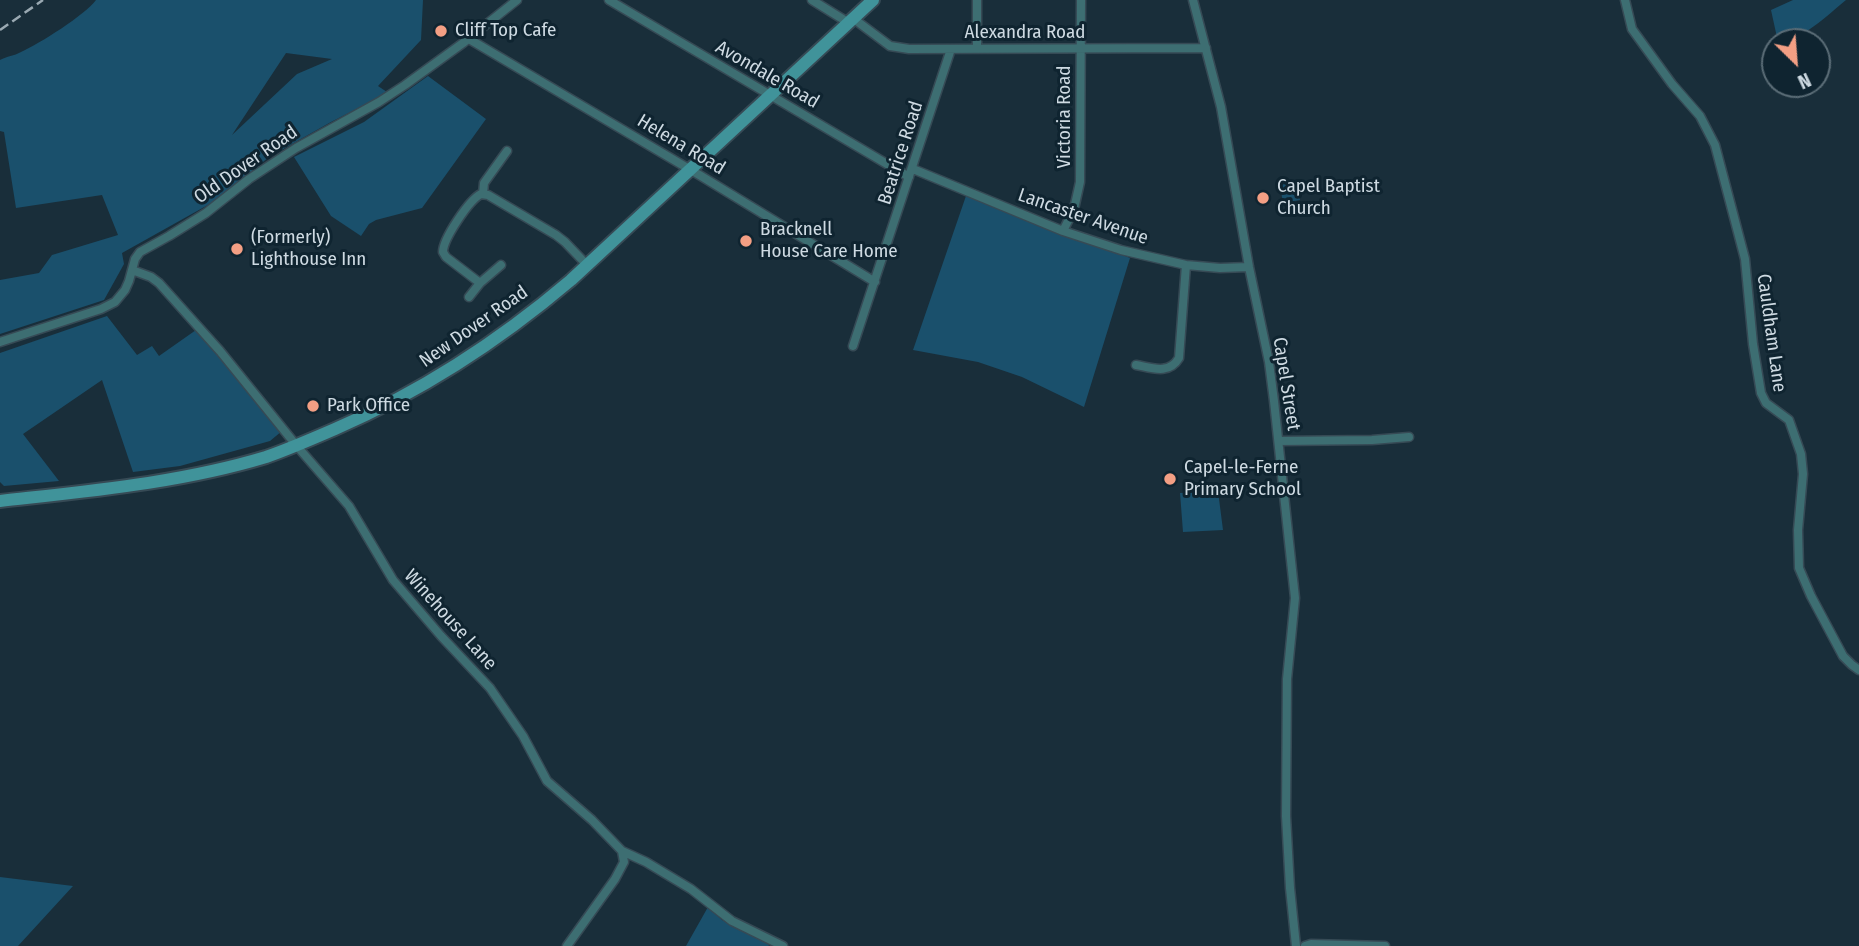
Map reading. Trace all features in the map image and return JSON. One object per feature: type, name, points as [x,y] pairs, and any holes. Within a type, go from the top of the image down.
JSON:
[{"type":"main road","name":"New Dover Road","points":[[0,501],[159,482],[256,459],[296,446],[366,416],[444,373],[543,304],[873,0]]},
{"type":"street","name":"Old Dover Road","points":[[0,342],[108,306],[127,286],[137,255],[144,248],[206,213],[249,179],[296,148],[388,96],[517,0]]},
{"type":"street","name":"Avondale Road","points":[[609,0],[770,95],[911,173]]},
{"type":"street","name":"Alexandra Road","points":[[813,0],[886,43],[909,49],[1206,48]]},
{"type":"street","points":[[977,0],[977,48]]},
{"type":"street","name":"Victoria Road","points":[[1063,231],[1074,209],[1080,186],[1081,0]]},
{"type":"street","name":"Capel Street","points":[[1193,0],[1222,107],[1249,267],[1269,362],[1279,441],[1295,598],[1287,679],[1286,816],[1296,946]]},
{"type":"street","name":"Cauldham Lane","points":[[1625,0],[1632,29],[1672,84],[1700,116],[1714,145],[1745,259],[1753,344],[1761,393],[1766,403],[1789,420],[1801,454],[1803,474],[1798,530],[1799,568],[1843,656],[1859,670]]},
{"type":"street","name":"Helena Road","points":[[469,38],[875,282]]},
{"type":"street","name":"Beatrice Road","points":[[853,346],[951,49]]},
{"type":"street","points":[[483,194],[484,183],[508,151]]},
{"type":"street","name":"Lancaster Avenue","points":[[911,173],[1063,231],[1121,250],[1186,265],[1249,267]]},
{"type":"street","points":[[480,283],[446,257],[442,249],[471,201],[483,194],[561,239],[587,265]]},
{"type":"street","points":[[469,297],[480,283],[501,265]]},
{"type":"street","points":[[1136,365],[1164,369],[1174,366],[1179,358],[1186,265]]},
{"type":"street","name":"Winehouse Lane","points":[[132,270],[159,283],[220,351],[296,446],[349,506],[393,580],[440,636],[491,688],[523,736],[547,781],[622,851],[691,889],[732,921],[783,946]]},
{"type":"street","points":[[1279,441],[1372,440],[1409,436]]},
{"type":"street","points":[[567,946],[624,862],[622,851]]},
{"type":"street","points":[[1305,946],[1385,946]]},
{"type":"shaded area","points":[[96,0],[423,0],[421,40],[378,86],[387,92],[384,95],[269,157],[215,201],[122,253],[124,264],[104,300],[0,334],[0,280],[39,273],[52,255],[118,235],[102,195],[16,208],[4,132],[0,131],[0,60],[39,43]],"holes":[[[286,53],[332,59],[297,74],[232,135]]]},
{"type":"shaded area","points":[[1793,0],[1846,0],[1811,28],[1775,28],[1771,10]]},
{"type":"shaded area","points":[[428,76],[486,119],[422,208],[376,220],[369,224],[361,236],[331,216],[294,157],[364,122]]},
{"type":"shaded area","points":[[1297,182],[1300,200],[1283,203],[1280,185]]},
{"type":"shaded area","points":[[967,193],[1130,258],[1084,407],[1022,377],[978,362],[913,350]]},
{"type":"shaded area","points":[[107,316],[137,355],[152,346],[159,356],[196,330],[282,431],[270,441],[180,466],[133,472],[102,380],[23,434],[59,481],[4,486],[0,482],[0,353]]},
{"type":"shaded area","points":[[1218,491],[1223,530],[1183,532],[1180,493]]},
{"type":"shaded area","points":[[0,877],[73,886],[18,946],[0,946]]},
{"type":"shaded area","points":[[708,907],[722,920],[767,941],[769,946],[686,946]]},
{"type":"railway","points":[[0,30],[43,0]]},
{"type":"place","name":"Cliff Top Cafe","points":[[441,31]]},
{"type":"place","name":"Capel Baptist Church","points":[[1263,198]]},
{"type":"place","name":"Bracknell House Care Home","points":[[746,241]]},
{"type":"place","name":"(Formerly) Lighthouse Inn","points":[[237,249]]},
{"type":"place","name":"Park Office","points":[[313,406]]},
{"type":"place","name":"Capel-le-Ferne Primary School","points":[[1170,479]]}]
